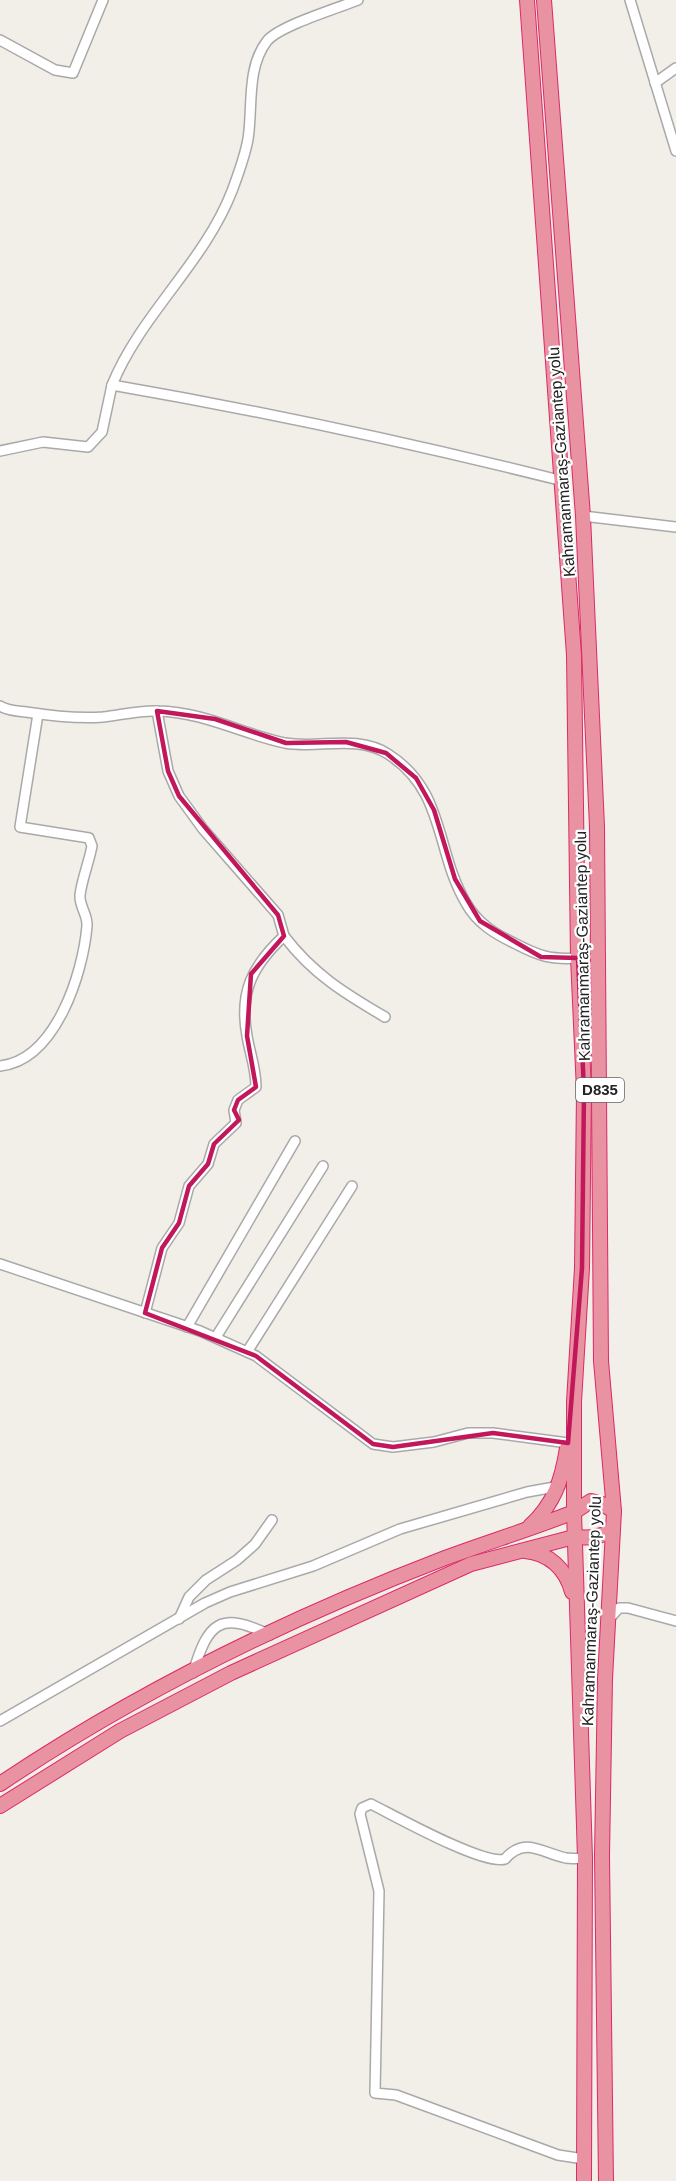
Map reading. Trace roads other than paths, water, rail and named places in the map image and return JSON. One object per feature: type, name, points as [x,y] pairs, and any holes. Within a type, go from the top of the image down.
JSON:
[{"type":"highway","name":"Kahramanmaraş-Gaziantep yolu","points":[[527,0],[559,480],[574,655],[578,958],[584,1144],[582,1268],[574,1402],[575,1605],[585,1858],[584,2181]]},
{"type":"highway","name":"Kahramanmaraş-Gaziantep yolu","points":[[544,0],[583,516],[597,827],[600,1361],[614,1512],[607,1623],[602,1856],[606,2181]]},
{"type":"highway","points":[[525,1531],[542,1515],[560,1486],[574,1402]]},
{"type":"highway","points":[[0,1784],[111,1715],[270,1635],[445,1558],[574,1512],[591,1501],[602,1504],[614,1512]]},
{"type":"highway","points":[[0,1806],[120,1731],[231,1673],[471,1564],[517,1550],[574,1537],[591,1538],[612,1530]]},
{"type":"highway","points":[[517,1550],[536,1552],[551,1558],[563,1571],[570,1585],[575,1605]]},
{"type":"street","points":[[0,40],[55,70],[66,74],[73,73],[103,0]]},
{"type":"street","points":[[0,451],[43,442],[87,447],[102,432],[111,385],[122,359],[137,333],[209,236],[225,208],[248,138],[250,90],[266,42],[287,28],[358,0]]},
{"type":"street","points":[[630,0],[676,151]]},
{"type":"street","points":[[655,83],[676,68]]},
{"type":"street","points":[[111,385],[390,438],[432,451],[559,480]]},
{"type":"street","points":[[583,516],[676,527]]},
{"type":"street","points":[[0,706],[38,714],[100,717],[157,711],[214,719],[286,743],[346,742],[386,753],[416,778],[435,810],[454,879],[466,904],[480,921],[493,933],[541,957],[556,960],[578,958]]},
{"type":"street","points":[[157,711],[168,771],[178,796],[203,829],[278,915],[284,936],[303,961],[338,990],[385,1017]]},
{"type":"street","points":[[0,1066],[23,1059],[48,1035],[70,998],[82,963],[87,922],[80,894],[92,846],[89,838],[20,827],[38,714]]},
{"type":"street","points":[[145,1313],[162,1248],[179,1223],[189,1186],[208,1164],[214,1144],[236,1123],[234,1110],[238,1100],[256,1087],[256,1066],[247,1036],[248,992],[251,974],[268,951],[284,936]]},
{"type":"street","points":[[187,1327],[295,1141]]},
{"type":"street","points":[[216,1337],[324,1166]]},
{"type":"street","points":[[247,1353],[352,1186]]},
{"type":"street","points":[[0,1264],[216,1337],[256,1356],[373,1444],[393,1447],[434,1442],[468,1433],[493,1433],[568,1443]]},
{"type":"street","points":[[0,1721],[230,1592],[313,1566],[400,1529],[527,1492],[560,1486]]},
{"type":"street","points":[[179,1619],[189,1597],[206,1580],[237,1560],[255,1544],[272,1520]]},
{"type":"street","points":[[610,1580],[614,1593],[628,1608]]},
{"type":"street","points":[[607,1623],[613,1612],[619,1608],[628,1608],[676,1621]]},
{"type":"street","points":[[193,1673],[209,1632],[222,1623],[244,1623],[270,1635]]},
{"type":"street","points":[[584,2160],[558,2155],[396,2095],[375,2093],[379,1891],[360,1814],[362,1808],[371,1804],[438,1837],[492,1860],[505,1859],[514,1850],[524,1847],[567,1858],[585,1858]]}]
